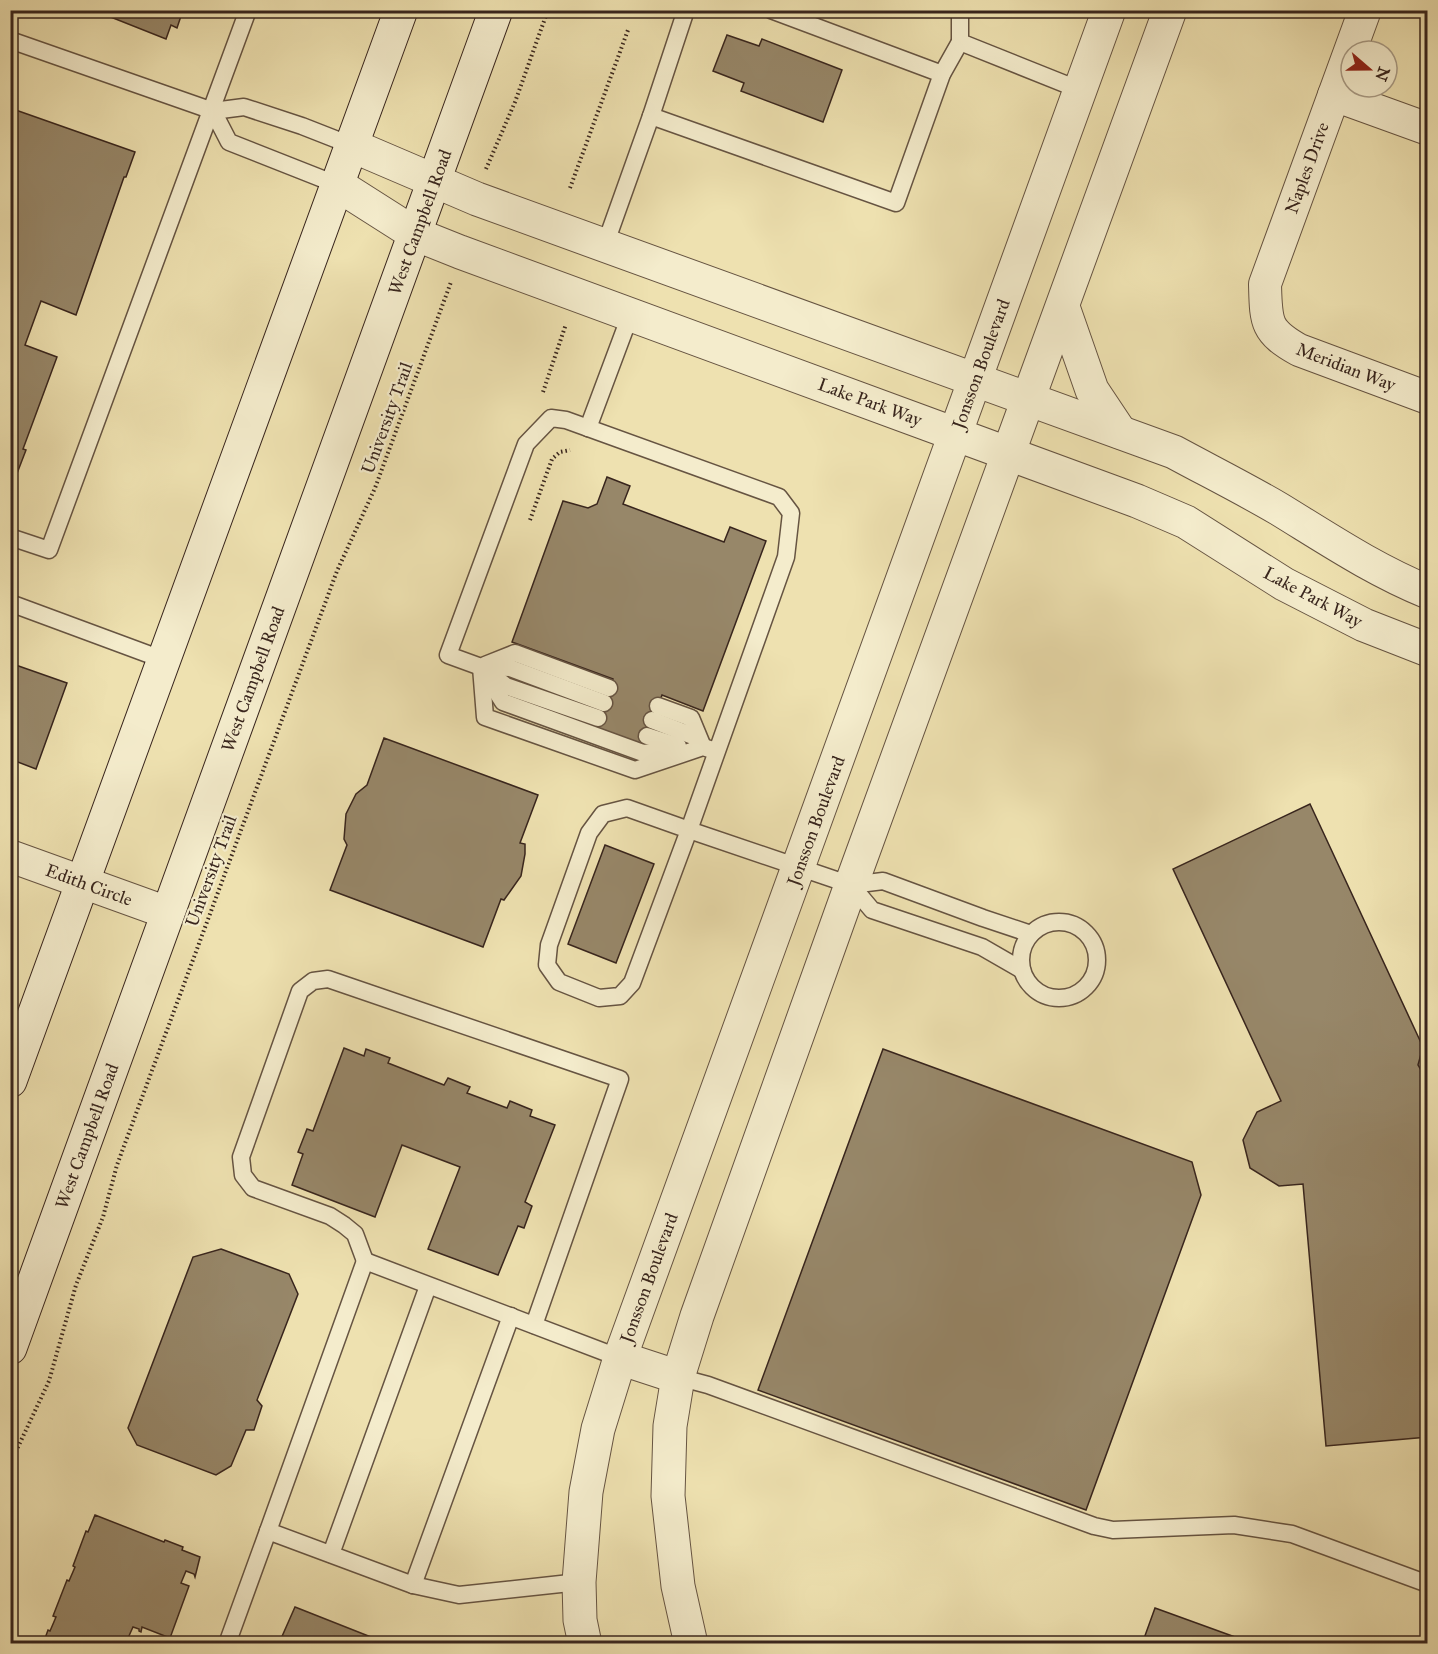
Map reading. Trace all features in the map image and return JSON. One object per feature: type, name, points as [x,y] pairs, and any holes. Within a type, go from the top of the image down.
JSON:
[{"type":"street","points":[[10,1081],[401,10]]},
{"type":"street","name":"West Campbell Road","points":[[10,1348],[496,10]]},
{"type":"street","name":"Jonsson Boulevard","points":[[585,1644],[580,1620],[579,1582],[586,1492],[598,1429],[620,1358],[1109,10]]},
{"type":"street","points":[[691,1644],[678,1586],[669,1496],[670,1426],[678,1377],[701,1304],[851,885],[1064,307],[1170,10]]},
{"type":"street","name":"Naples Drive","points":[[1270,327],[1265,313],[1265,284],[1365,10]]},
{"type":"street","points":[[1334,95],[1428,129]]},
{"type":"street","points":[[352,146],[435,182],[1174,452],[1278,509],[1348,553],[1398,580],[1428,592]]},
{"type":"street","name":"Lake Park Way","points":[[338,185],[415,234],[1137,501],[1186,522],[1284,584],[1364,625],[1428,650]]},
{"type":"street","points":[[1064,307],[1092,390],[1120,432]]},
{"type":"street","name":"Meridian Way","points":[[1270,327],[1279,339],[1299,350],[1428,398]]},
{"type":"street","name":"Edith Circle","points":[[10,856],[168,913]]},
{"type":"street","points":[[620,1358],[678,1377]]},
{"type":"lane","points":[[10,537],[49,550],[213,111],[248,10]]},
{"type":"lane","points":[[605,245],[686,10]]},
{"type":"lane","points":[[771,10],[942,74]]},
{"type":"lane","points":[[651,116],[896,203],[942,74],[960,42],[960,10]]},
{"type":"lane","points":[[10,40],[213,111],[244,107],[302,126],[352,146]]},
{"type":"lane","points":[[960,42],[1080,90]]},
{"type":"lane","points":[[213,111],[229,142],[338,185]]},
{"type":"lane","points":[[588,428],[631,313]]},
{"type":"lane","points":[[481,667],[515,653],[603,703],[506,686],[481,667],[448,655],[526,444],[550,418],[566,420],[779,497],[791,513],[786,557],[710,749],[689,831],[632,983],[620,996],[600,998],[559,982],[547,965],[549,945],[589,833],[603,814],[627,808],[689,831],[851,885],[883,881],[1031,934]]},
{"type":"lane","points":[[10,603],[164,660]]},
{"type":"lane","points":[[481,667],[485,717],[635,770],[710,749]]},
{"type":"lane","points":[[481,667],[503,702],[643,753],[710,749]]},
{"type":"lane","points":[[690,718],[710,749],[674,746],[652,721],[690,718]]},
{"type":"lane","points":[[851,885],[872,910],[982,947],[1022,970]]},
{"type":"lane","points":[[1055,922],[1068,923],[1080,928],[1090,938],[1096,950],[1097,963],[1094,976],[1076,995],[1063,999],[1037,992],[1027,982],[1022,970],[1021,957],[1024,945],[1031,934],[1042,926],[1055,922]]},
{"type":"lane","points":[[227,1644],[366,1261],[355,1234],[344,1225],[330,1216],[253,1188],[243,1175],[241,1157],[300,991],[313,981],[328,979],[620,1079],[534,1325]]},
{"type":"lane","points":[[366,1261],[620,1358]]},
{"type":"lane","points":[[331,1554],[428,1286]]},
{"type":"lane","points":[[413,1585],[511,1316]]},
{"type":"lane","points":[[678,1377],[719,1389],[1094,1526],[1113,1530],[1234,1525],[1292,1534],[1428,1584]]},
{"type":"lane","points":[[268,1531],[413,1585],[459,1595],[579,1582]]},
{"type":"path","points":[[488,164],[548,10]]},
{"type":"path","points":[[570,188],[628,30]]},
{"type":"path","name":"University Trail","points":[[10,1464],[49,1381],[76,1285],[103,1217],[117,1166],[337,571],[375,488],[448,291]]},
{"type":"path","points":[[543,392],[567,320]]},
{"type":"path","points":[[530,520],[552,459],[564,451],[577,450]]},
{"type":"building","points":[[93,10],[183,10],[177,28],[171,25],[166,39]]},
{"type":"building","points":[[727,35],[759,46],[762,39],[842,70],[823,122],[741,91],[744,83],[713,71]]},
{"type":"building","points":[[10,108],[135,152],[126,177],[124,177],[76,315],[41,301],[25,345],[57,357],[23,449],[26,450],[16,476],[10,474]]},
{"type":"building","points":[[607,477],[630,486],[623,504],[724,542],[730,527],[766,541],[703,711],[662,695],[641,751],[593,733],[613,679],[512,642],[563,501],[588,508],[597,504]]},
{"type":"building","points":[[10,663],[67,683],[36,769],[10,759]]},
{"type":"building","points":[[384,738],[538,795],[520,843],[525,844],[521,876],[504,900],[501,899],[483,947],[330,890],[347,845],[344,839],[346,814],[356,794],[367,785]]},
{"type":"building","points":[[1310,804],[1423,1047],[1418,1065],[1428,1082],[1428,1437],[1326,1446],[1303,1184],[1279,1186],[1250,1168],[1243,1140],[1257,1112],[1281,1101],[1173,869]]},
{"type":"building","points":[[605,845],[654,864],[616,963],[568,944]]},
{"type":"building","points":[[344,1048],[364,1056],[366,1049],[390,1058],[388,1063],[444,1085],[448,1078],[470,1087],[467,1093],[507,1108],[510,1101],[532,1110],[530,1116],[555,1125],[525,1202],[532,1206],[524,1228],[518,1226],[498,1275],[428,1249],[460,1167],[402,1145],[375,1217],[292,1185],[303,1154],[298,1152],[307,1129],[313,1131]]},
{"type":"building","points":[[883,1049],[1192,1162],[1201,1195],[1086,1510],[758,1390]]},
{"type":"building","points":[[221,1249],[289,1274],[298,1294],[257,1400],[262,1406],[254,1430],[246,1430],[231,1466],[216,1475],[137,1445],[128,1428],[193,1257]]},
{"type":"building","points":[[95,1515],[183,1547],[182,1550],[200,1557],[195,1577],[194,1574],[186,1571],[181,1583],[189,1586],[170,1638],[142,1627],[141,1632],[133,1627],[128,1638],[135,1641],[135,1638],[138,1639],[136,1644],[90,1644],[80,1640],[79,1644],[43,1644],[56,1617],[53,1616],[67,1580],[69,1581],[75,1567],[73,1566],[86,1531],[88,1532]]},
{"type":"building","points":[[295,1607],[376,1639],[380,1638],[378,1644],[286,1644],[280,1641]]},
{"type":"building","points":[[1155,1608],[1235,1637],[1232,1644],[1142,1644]]}]
